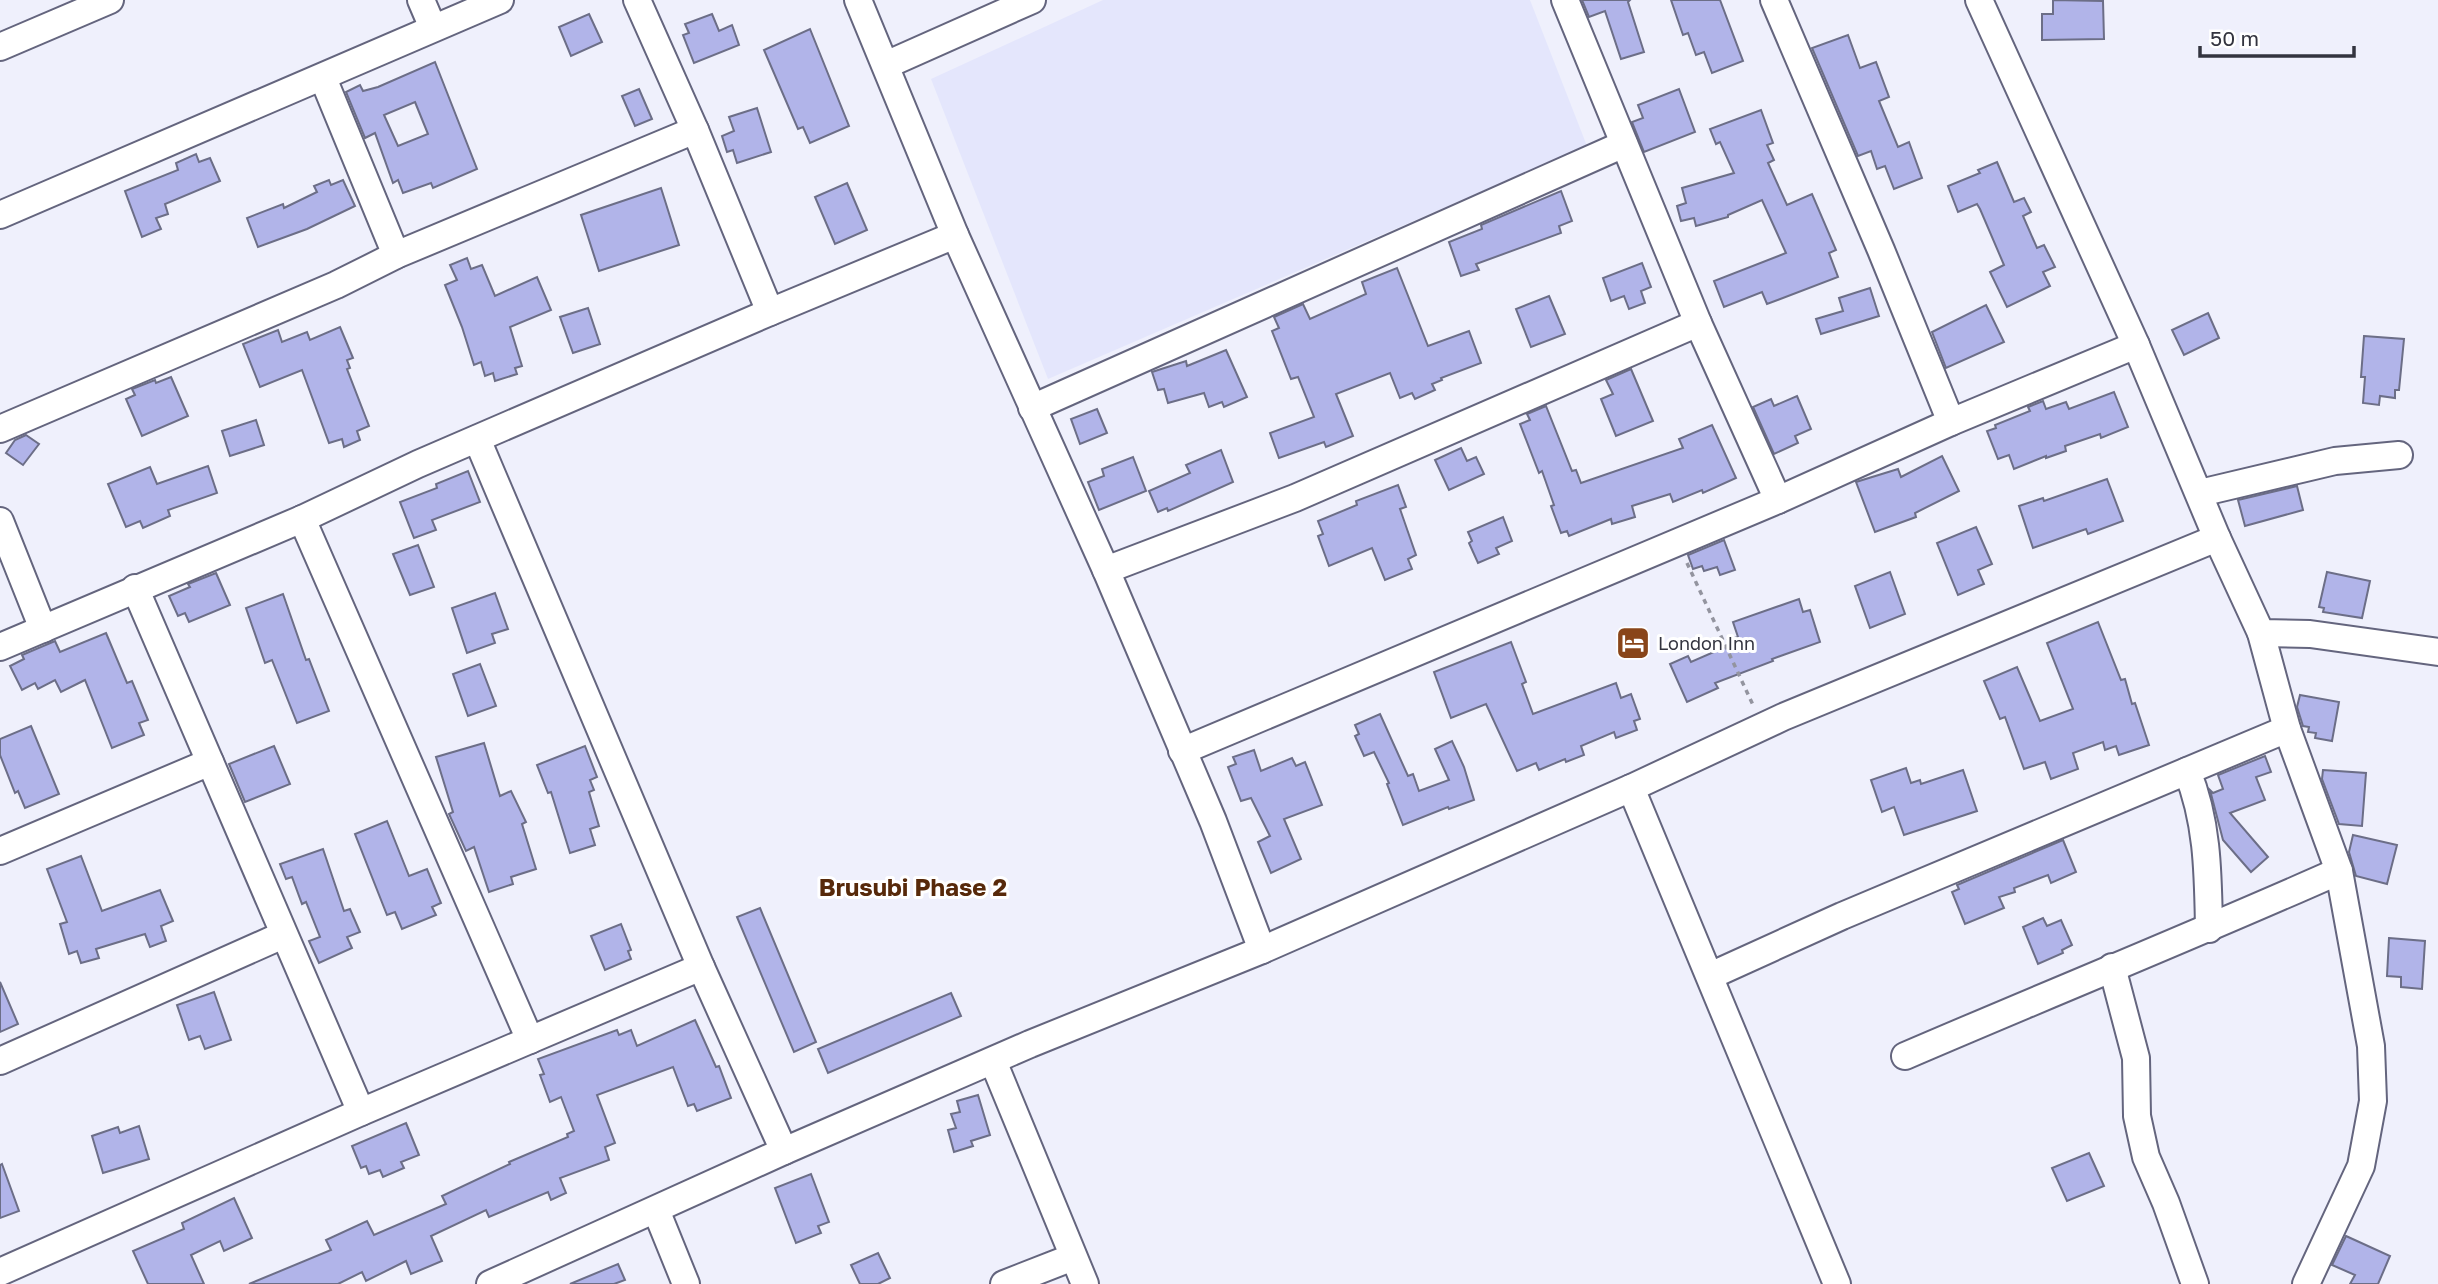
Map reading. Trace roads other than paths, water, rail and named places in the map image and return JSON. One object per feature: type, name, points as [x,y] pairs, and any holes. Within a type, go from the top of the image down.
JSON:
[{"type":"street","points":[[0,47],[110,0]]},
{"type":"street","points":[[421,0],[433,29]]},
{"type":"street","points":[[0,215],[500,0]]},
{"type":"street","points":[[637,0],[695,130],[770,312]]},
{"type":"street","points":[[858,0],[955,235],[1106,570],[1213,821],[1262,950]]},
{"type":"street","points":[[886,65],[1032,0]]},
{"type":"street","points":[[1565,0],[1698,323],[1779,500]]},
{"type":"street","points":[[1774,0],[1951,422]]},
{"type":"street","points":[[1979,0],[2136,345],[2217,538],[2261,633],[2287,729],[2339,871],[2371,1046],[2373,1101],[2361,1166],[2306,1284]]},
{"type":"street","points":[[323,78],[396,255]]},
{"type":"street","points":[[0,429],[336,285],[396,255],[695,130]]},
{"type":"street","points":[[1032,408],[1624,144]]},
{"type":"street","points":[[0,647],[302,519],[418,464],[770,312],[955,235]]},
{"type":"street","points":[[1106,570],[1295,498],[1698,323]]},
{"type":"street","points":[[1182,751],[1779,500],[1951,422],[2136,345]]},
{"type":"street","points":[[477,439],[701,967],[783,1151]]},
{"type":"street","points":[[2200,493],[2335,461],[2399,455]]},
{"type":"street","points":[[302,519],[530,1040]]},
{"type":"street","points":[[0,521],[43,629]]},
{"type":"street","points":[[490,1284],[783,1151],[1262,950],[1631,788],[1762,726],[2217,538]]},
{"type":"street","points":[[135,588],[361,1112]]},
{"type":"street","points":[[2261,633],[2310,634],[2438,652]]},
{"type":"street","points":[[1710,976],[1842,916],[2287,729]]},
{"type":"street","points":[[0,851],[210,762]]},
{"type":"street","points":[[2187,771],[2197,795],[2208,857],[2209,929]]},
{"type":"street","points":[[1631,788],[1837,1284]]},
{"type":"street","points":[[1905,1056],[2112,967],[2209,929],[2339,871]]},
{"type":"street","points":[[0,1060],[283,935]]},
{"type":"street","points":[[0,1272],[361,1112],[701,967]]},
{"type":"street","points":[[2112,967],[2136,1058],[2137,1116],[2146,1157],[2166,1203],[2195,1284]]},
{"type":"street","points":[[993,1061],[1084,1284]]},
{"type":"street","points":[[656,1210],[685,1284]]},
{"type":"street","points":[[1004,1284],[1073,1257]]},
{"type":"place","name":"London Inn","points":[[1633,643]]},
{"type":"district","name":"Brusubi Phase 2","points":[[913,886]]}]
